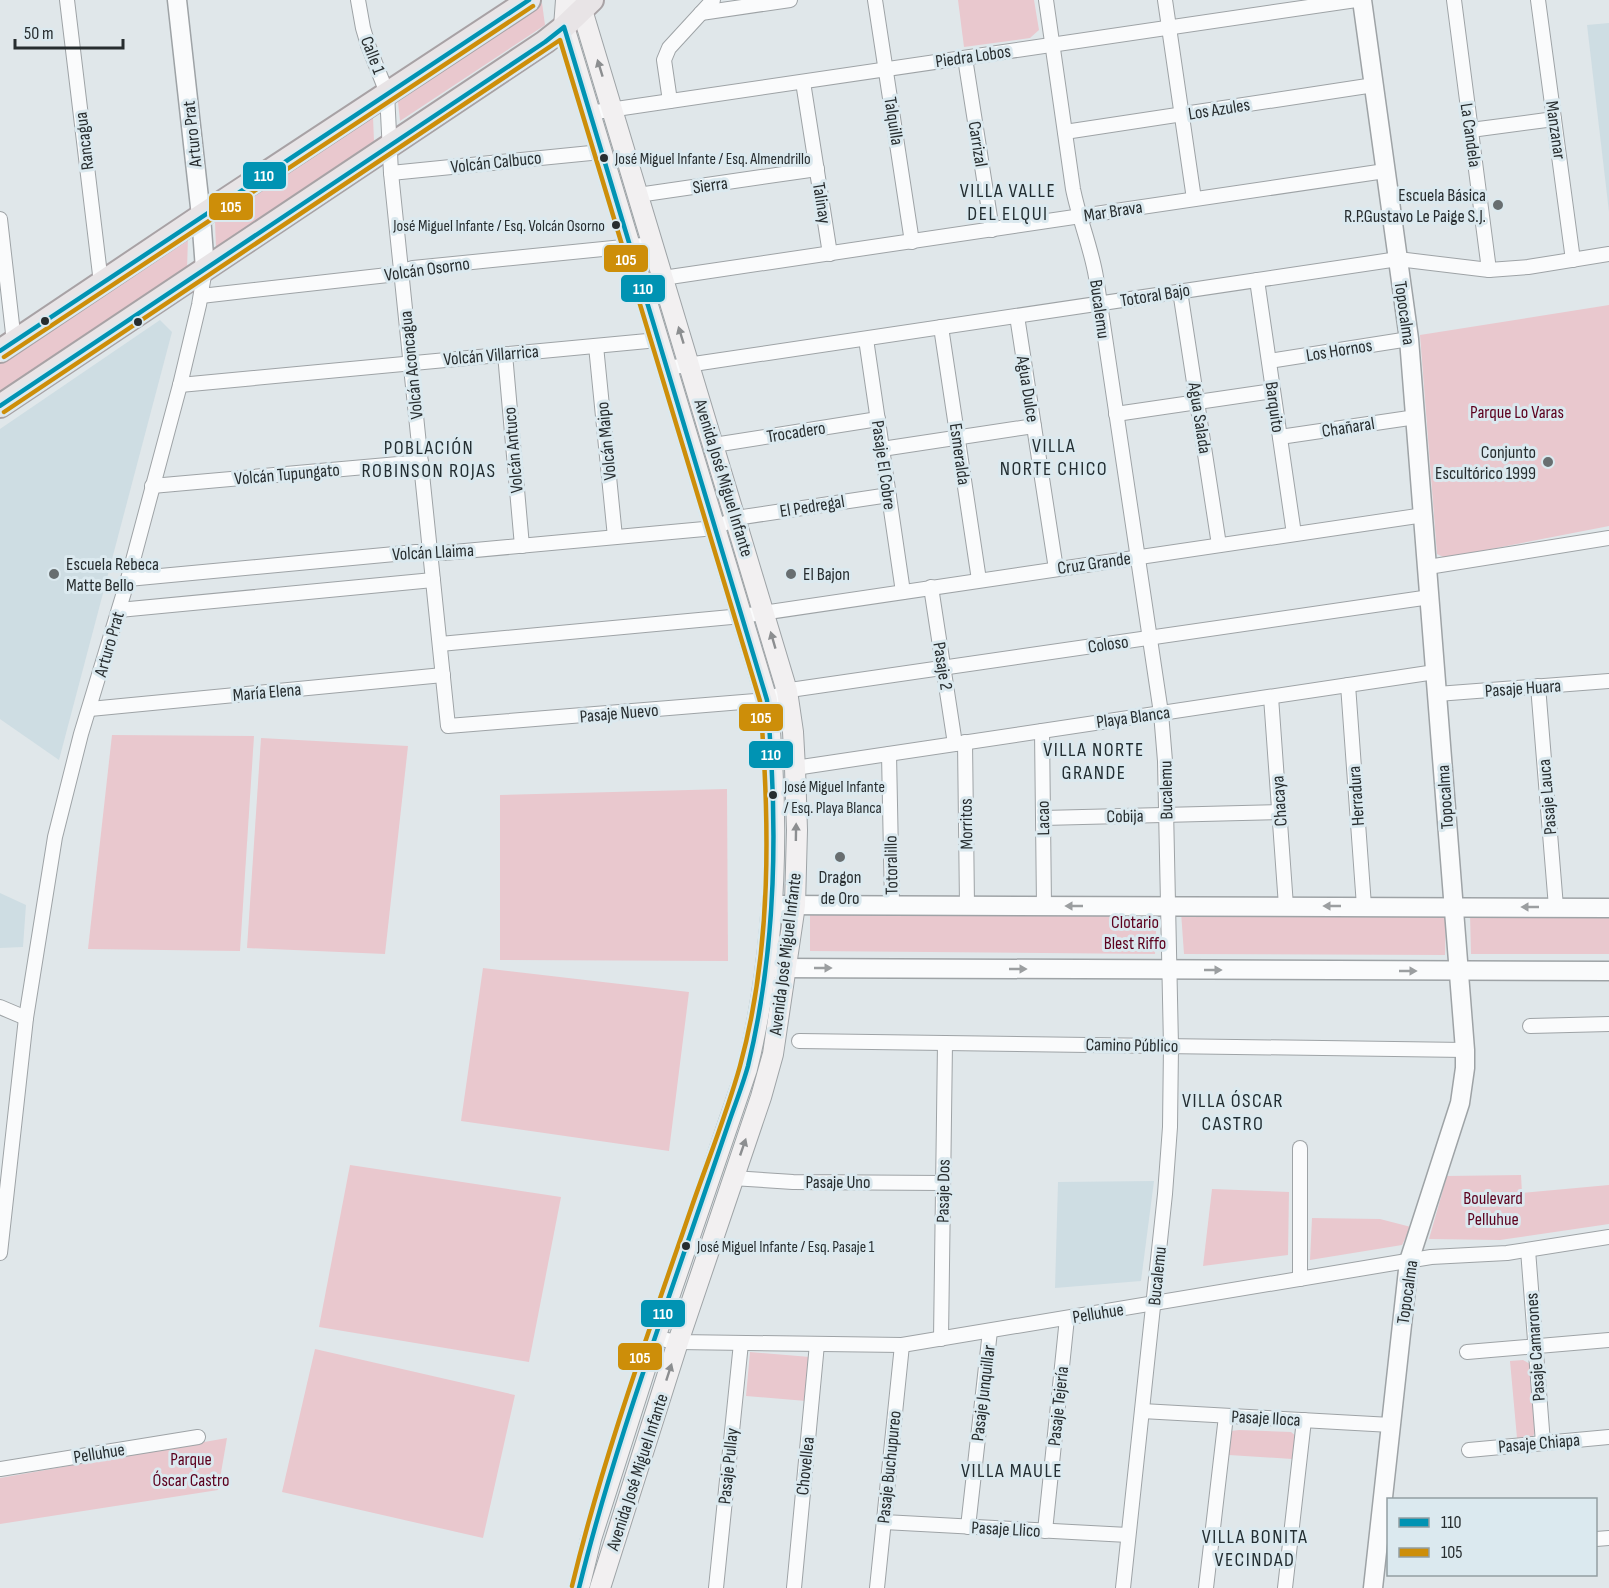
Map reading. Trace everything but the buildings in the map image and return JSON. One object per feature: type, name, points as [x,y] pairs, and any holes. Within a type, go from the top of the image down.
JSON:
[{"type":"main road","points":[[7,347],[529,0]]},
{"type":"main road","points":[[0,406],[545,42],[564,27],[580,2]]},
{"type":"main road","name":"Avenida José Miguel Infante","points":[[580,2],[765,612],[787,691],[795,768],[795,905],[778,1029],[767,1076],[678,1342],[600,1588]]},
{"type":"main road","name":"Avenida José Miguel Infante","points":[[564,27],[767,700],[772,753],[774,831],[771,905],[765,968],[756,1032],[747,1069],[655,1338],[591,1539],[579,1588]]},
{"type":"street","name":"Rancagua","points":[[68,0],[101,283]]},
{"type":"street","name":"Arturo Prat","points":[[0,1253],[26,1018],[55,837],[81,734],[128,579],[180,385],[205,269],[177,0]]},
{"type":"street","name":"Calle 1","points":[[358,0],[368,45],[387,93],[389,146]]},
{"type":"street","points":[[670,101],[665,56],[712,0]]},
{"type":"street","points":[[701,13],[790,0]]},
{"type":"street","name":"Talquilla","points":[[875,0],[912,242]]},
{"type":"street","name":"Bucalemu","points":[[1046,0],[1079,217],[1090,249],[1099,304],[1164,738],[1171,1046],[1168,1158],[1123,1588]]},
{"type":"street","points":[[1165,0],[1194,199]]},
{"type":"street","name":"Piedra Lobos","points":[[590,113],[1356,0]]},
{"type":"street","name":"Topocalma","points":[[1362,0],[1409,339],[1465,1050],[1460,1103],[1428,1209],[1409,1261],[1373,1588]]},
{"type":"street","name":"La Candela","points":[[1454,0],[1489,270]]},
{"type":"street","name":"Manzanar","points":[[1538,0],[1573,260]]},
{"type":"street","name":"Carrizal","points":[[965,58],[992,230]]},
{"type":"street","name":"Talinay","points":[[803,81],[830,254]]},
{"type":"street","name":"Los Azules","points":[[1065,132],[1374,85]]},
{"type":"street","points":[[1471,130],[1554,119]]},
{"type":"street","name":"Volcán Aconcagua","points":[[389,146],[448,726]]},
{"type":"street","name":"Volcán Calbuco","points":[[391,173],[602,152]]},
{"type":"street","name":"Sierra","points":[[638,195],[817,169]]},
{"type":"street","name":"Mar Brava","points":[[663,278],[1385,171]]},
{"type":"street","points":[[0,219],[7,347]]},
{"type":"street","name":"Volcán Osorno","points":[[201,296],[388,275],[413,268],[653,244]]},
{"type":"street","name":"Totoral Bajo","points":[[667,368],[1398,259],[1489,270],[1609,254]]},
{"type":"street","name":"Barquito","points":[[1257,280],[1294,534]]},
{"type":"street","name":"Agua Salada","points":[[1180,291],[1220,545]]},
{"type":"street","name":"Agua Dulce","points":[[1017,316],[1056,569]]},
{"type":"street","name":"Esmeralda","points":[[941,327],[979,580]]},
{"type":"street","name":"Pasaje El Cobre","points":[[866,339],[903,592]]},
{"type":"street","name":"Los Hornos","points":[[1269,361],[1409,339]]},
{"type":"street","name":"Volcán Villarrica","points":[[180,385],[658,340]]},
{"type":"street","name":"Volcán Maipo","points":[[596,346],[615,537]]},
{"type":"street","name":"Volcán Antuco","points":[[505,354],[522,546]]},
{"type":"street","points":[[1116,414],[1273,391]]},
{"type":"street","name":"Chañaral","points":[[1280,437],[1416,417]]},
{"type":"street","name":"Trocadero","points":[[714,445],[878,419]]},
{"type":"street","points":[[882,449],[1034,426]]},
{"type":"street","name":"Volcán Tupungato","points":[[152,486],[421,462]]},
{"type":"street","name":"El Pedregal","points":[[736,518],[889,495]]},
{"type":"street","name":"Cruz Grande","points":[[765,612],[1424,515]]},
{"type":"street","name":"Volcán Llaima","points":[[128,579],[417,552],[522,546],[715,528],[736,518]]},
{"type":"street","points":[[1428,567],[1609,538]]},
{"type":"street","name":"Volcán Llaima","points":[[119,610],[433,580]]},
{"type":"street","name":"Pasaje 2","points":[[931,587],[943,668],[960,743]]},
{"type":"street","name":"Coloso","points":[[787,691],[1430,597]]},
{"type":"street","points":[[440,644],[765,612]]},
{"type":"street","name":"Playa Blanca","points":[[795,768],[1435,672]]},
{"type":"street","name":"María Elena","points":[[90,709],[443,675]]},
{"type":"street","name":"Pasaje Huara","points":[[1437,694],[1609,681]]},
{"type":"street","name":"Herradura","points":[[1347,685],[1364,906]]},
{"type":"street","name":"Pasaje Lauca","points":[[1538,686],[1556,907]]},
{"type":"street","name":"Pasaje Nuevo","points":[[448,726],[767,700],[787,691]]},
{"type":"street","name":"Chacaya","points":[[1271,697],[1286,906]]},
{"type":"street","name":"Lacao","points":[[1042,731],[1044,906]]},
{"type":"street","name":"Morritos","points":[[960,743],[967,905]]},
{"type":"street","name":"Totoralillo","points":[[889,754],[892,905]]},
{"type":"street","name":"Cobija","points":[[1043,818],[1279,812]]},
{"type":"street","points":[[771,905],[1609,908]]},
{"type":"street","points":[[765,968],[1609,971]]},
{"type":"street","points":[[0,1007],[26,1018]]},
{"type":"street","points":[[1530,1026],[1609,1024]]},
{"type":"street","name":"Camino Público","points":[[799,1041],[1465,1050]]},
{"type":"street","name":"Pasaje Dos","points":[[941,1339],[945,1043]]},
{"type":"street","points":[[1300,1148],[1300,1279]]},
{"type":"street","name":"Pasaje Uno","points":[[732,1178],[793,1182],[943,1183]]},
{"type":"street","name":"Pelluhue","points":[[655,1338],[678,1342],[902,1345],[1452,1254],[1528,1250],[1609,1237]]},
{"type":"street","name":"Pasaje Camarones","points":[[1528,1250],[1543,1443]]},
{"type":"street","name":"Pasaje Tejería","points":[[1045,1531],[1067,1318]]},
{"type":"street","name":"Pasaje Junquillar","points":[[968,1527],[990,1331]]},
{"type":"street","points":[[1467,1352],[1609,1340]]},
{"type":"street","name":"Pasaje Pullay","points":[[716,1588],[741,1343]]},
{"type":"street","name":"Chovellea","points":[[794,1588],[817,1344]]},
{"type":"street","name":"Pasaje Buchupureo","points":[[877,1588],[902,1345]]},
{"type":"street","name":"Pasaje Iloca","points":[[1142,1411],[1391,1425]]},
{"type":"street","points":[[1206,1588],[1226,1416]]},
{"type":"street","points":[[1285,1588],[1304,1420]]},
{"type":"street","name":"Pelluhue","points":[[0,1469],[198,1437]]},
{"type":"street","name":"Pasaje Chiapa","points":[[1469,1450],[1609,1437]]},
{"type":"street","name":"Pasaje Llico","points":[[884,1522],[1128,1535]]},
{"type":"shaded area","points":[[1609,23],[1609,212],[1587,25]]},
{"type":"shaded area","name":"Escuela Rebeca Matte Bello","points":[[160,320],[172,332],[59,760],[0,719],[0,429]]},
{"type":"shaded area","points":[[0,893],[26,905],[23,947],[0,948]]},
{"type":"shaded area","points":[[1154,1181],[1141,1281],[1055,1288],[1058,1182]]},
{"type":"green space","points":[[958,0],[1034,0],[1039,30],[1030,38],[964,47]]},
{"type":"green space","points":[[542,3],[545,25],[400,121],[398,102]]},
{"type":"green space","points":[[373,117],[374,141],[216,247],[215,222]]},
{"type":"green space","points":[[188,237],[187,269],[0,392],[0,363]]},
{"type":"green space","name":"Parque Lo Varas","points":[[1609,305],[1609,526],[1445,558],[1437,554],[1420,335]]},
{"type":"green space","points":[[112,735],[254,736],[240,951],[88,949]]},
{"type":"green space","points":[[261,738],[408,746],[385,954],[247,948]]},
{"type":"green space","points":[[727,789],[728,961],[500,960],[500,795]]},
{"type":"green space","name":"Clotario Blest Riffo","points":[[1157,911],[1155,954],[810,951],[810,913]]},
{"type":"green space","name":"Clotario Blest Riffo","points":[[1181,912],[1446,914],[1445,955],[1184,954]]},
{"type":"green space","points":[[1470,914],[1609,915],[1609,954],[1471,954]]},
{"type":"green space","points":[[483,968],[689,992],[669,1151],[461,1121]]},
{"type":"green space","points":[[350,1165],[561,1197],[529,1362],[319,1327]]},
{"type":"green space","name":"Boulevard Pelluhue","points":[[1521,1175],[1522,1193],[1609,1185],[1609,1224],[1500,1240],[1429,1239],[1447,1176]]},
{"type":"green space","points":[[1212,1189],[1289,1192],[1288,1255],[1203,1266]]},
{"type":"green space","points":[[1312,1218],[1380,1219],[1411,1227],[1402,1245],[1310,1260]]},
{"type":"green space","points":[[315,1349],[515,1395],[483,1538],[282,1492]]},
{"type":"green space","points":[[750,1352],[810,1357],[806,1401],[746,1396]]},
{"type":"green space","points":[[1523,1360],[1530,1364],[1537,1429],[1533,1436],[1517,1438],[1510,1361]]},
{"type":"green space","points":[[1231,1431],[1291,1432],[1296,1436],[1292,1459],[1229,1455]]},
{"type":"green space","name":"Parque Óscar Castro","points":[[227,1438],[218,1490],[0,1524],[0,1478]]},
{"type":"transit line","name":"110","points":[[0,351],[529,0]]},
{"type":"transit line","name":"105","points":[[4,357],[533,6]]},
{"type":"transit line","name":"110","points":[[0,406],[545,42],[564,27],[767,700],[773,792],[770,930],[758,1021],[748,1066],[634,1400],[579,1588]]},
{"type":"transit line","name":"105","points":[[4,412],[560,40],[760,701],[767,839],[766,885],[758,977],[740,1066],[628,1394],[598,1490],[572,1586]]},
{"type":"place","name":"José Miguel Infante / Esq. Almendrillo","points":[[604,158]]},
{"type":"place","name":"Escuela Básica R.P.Gustavo Le Paige S.J.","points":[[1498,205]]},
{"type":"place","name":"José Miguel Infante / Esq. Volcán Osorno","points":[[616,225]]},
{"type":"place","name":"Conjunto Escultórico 1999","points":[[1548,462]]},
{"type":"place","name":"Escuela Rebeca Matte Bello","points":[[54,574]]},
{"type":"place","name":"El Bajon","points":[[791,574]]},
{"type":"place","name":"José Miguel Infante / Esq. Playa Blanca","points":[[773,795]]},
{"type":"place","name":"Dragon de Oro","points":[[840,857]]},
{"type":"place","name":"José Miguel Infante / Esq. Pasaje 1","points":[[686,1246]]},
{"type":"district","name":"VILLA VALLE DEL ELQUI","points":[[1008,202]]},
{"type":"district","name":"VILLA NORTE CHICO","points":[[1054,456]]},
{"type":"district","name":"POBLACIÓN ROBINSON ROJAS","points":[[429,458]]},
{"type":"district","name":"VILLA NORTE GRANDE","points":[[1094,760]]},
{"type":"district","name":"VILLA ÓSCAR CASTRO","points":[[1233,1112]]},
{"type":"district","name":"VILLA MAULE","points":[[1012,1470]]},
{"type":"district","name":"VILLA BONITA VECINDAD","points":[[1255,1548]]}]
